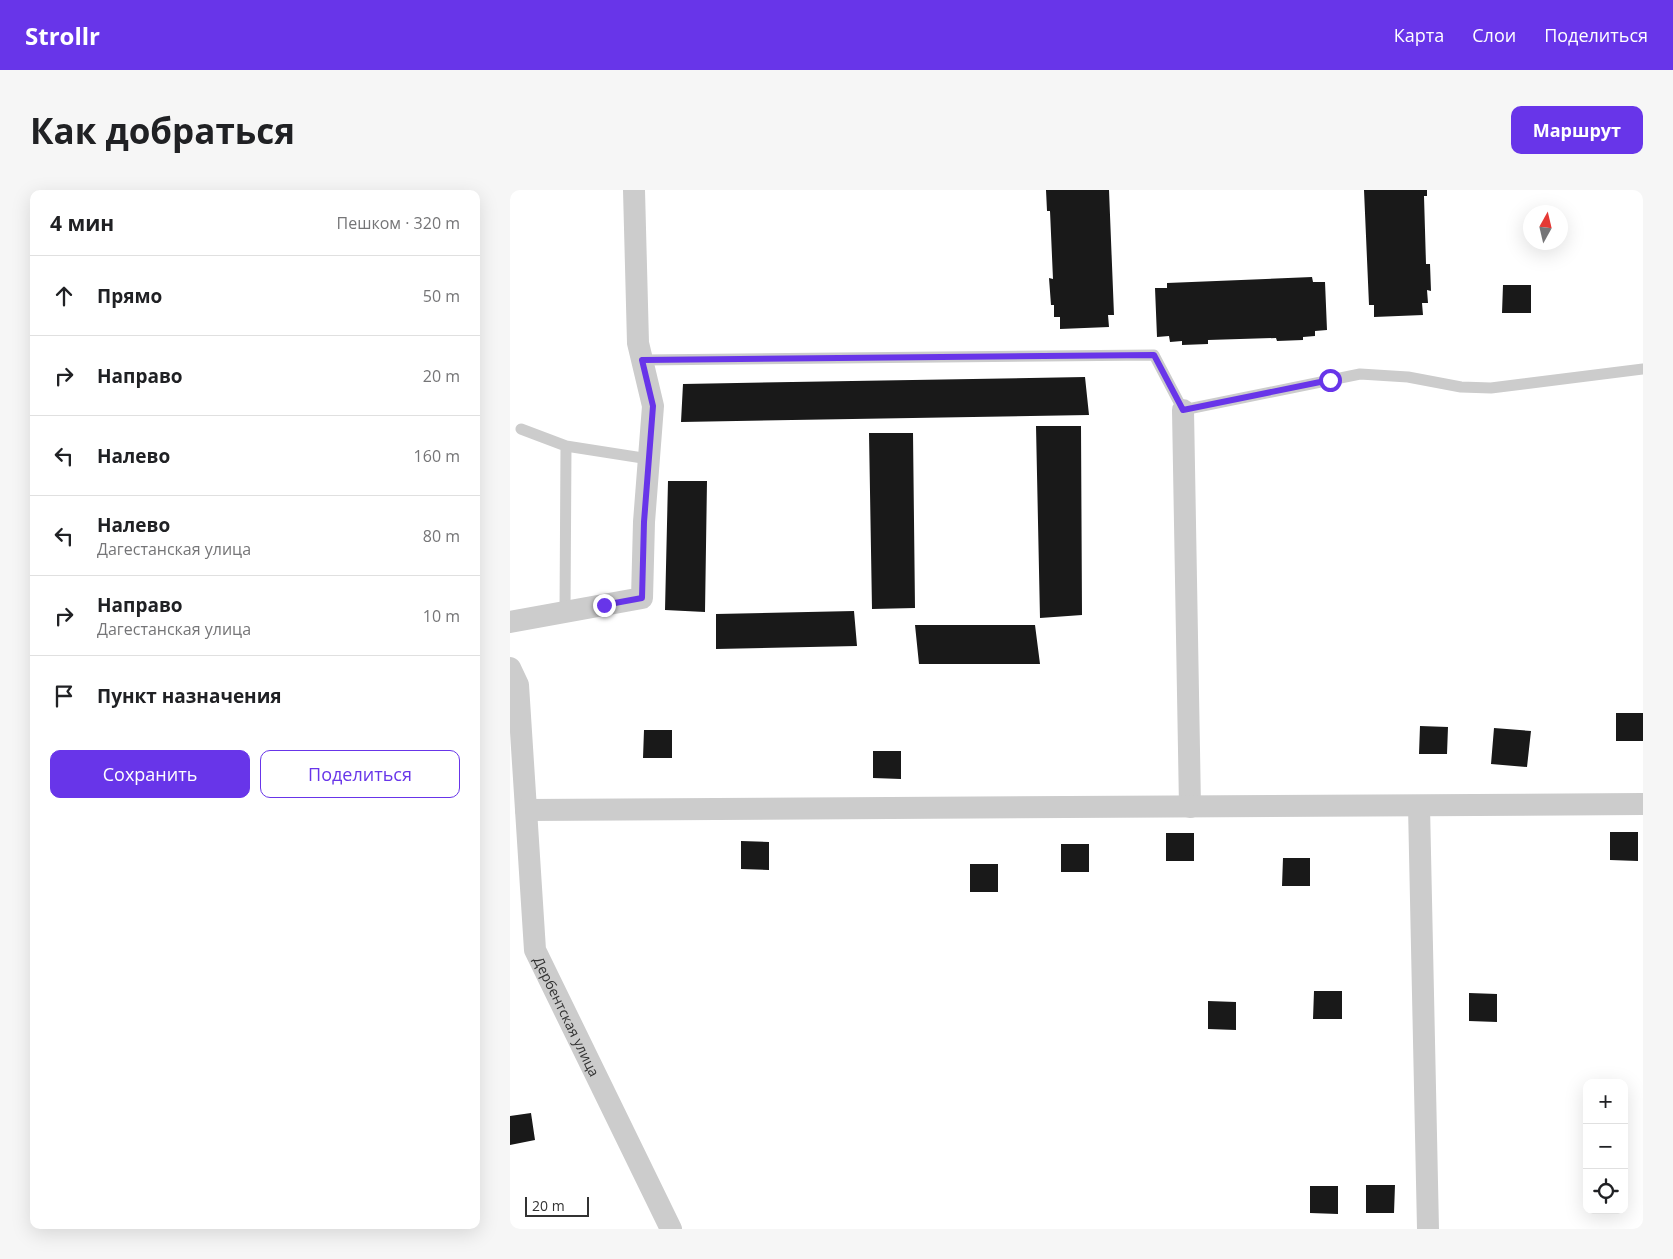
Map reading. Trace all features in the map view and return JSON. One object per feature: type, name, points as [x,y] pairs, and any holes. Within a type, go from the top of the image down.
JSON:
[{"type":"street","points":[[510,622],[642,598],[644,522],[653,406],[638,342],[634,190]]},
{"type":"street","points":[[1183,410],[1190,807]]},
{"type":"street","name":"Дербентская улица","points":[[510,668],[518,685],[535,950],[671,1229]]},
{"type":"street","points":[[526,810],[1643,804]]},
{"type":"street","points":[[1419,806],[1428,1229]]},
{"type":"lane","points":[[642,360],[1154,355],[1183,410],[1360,374],[1408,377],[1461,387],[1491,388],[1643,369]]},
{"type":"lane","points":[[521,429],[566,446],[649,459]]},
{"type":"lane","points":[[565,612],[566,446]]},
{"type":"building","points":[[1046,190],[1109,190],[1114,315],[1108,315],[1109,327],[1060,329],[1060,317],[1054,317],[1054,305],[1051,305],[1049,278],[1053,279],[1050,211],[1047,211]]},
{"type":"building","points":[[1364,190],[1427,190],[1427,196],[1424,196],[1426,264],[1430,264],[1431,291],[1427,290],[1428,303],[1422,303],[1423,315],[1374,317],[1374,305],[1369,305]]},
{"type":"building","points":[[1312,277],[1313,282],[1325,282],[1327,330],[1315,331],[1315,336],[1303,337],[1303,340],[1277,341],[1276,338],[1208,340],[1208,344],[1182,345],[1182,341],[1170,342],[1169,336],[1157,337],[1155,288],[1167,288],[1167,283]]},
{"type":"building","points":[[1503,285],[1531,285],[1531,313],[1502,313]]},
{"type":"building","points":[[1085,377],[1089,415],[681,422],[683,384]]},
{"type":"building","points":[[1036,426],[1081,426],[1082,615],[1040,618]]},
{"type":"building","points":[[869,433],[913,433],[915,608],[872,609]]},
{"type":"building","points":[[668,481],[707,481],[705,612],[665,610]]},
{"type":"building","points":[[854,611],[857,646],[716,649],[716,614]]},
{"type":"building","points":[[915,625],[1035,625],[1040,664],[919,664]]},
{"type":"building","points":[[1616,713],[1643,713],[1643,741],[1616,741]]},
{"type":"building","points":[[1420,726],[1448,727],[1447,754],[1419,754]]},
{"type":"building","points":[[1494,728],[1531,731],[1527,767],[1491,764]]},
{"type":"building","points":[[644,730],[672,730],[672,758],[643,758]]},
{"type":"building","points":[[873,751],[901,751],[901,779],[873,778]]},
{"type":"building","points":[[1610,832],[1638,832],[1638,861],[1610,860]]},
{"type":"building","points":[[1166,833],[1194,833],[1194,861],[1166,861]]},
{"type":"building","points":[[741,841],[769,842],[769,870],[741,869]]},
{"type":"building","points":[[1061,844],[1089,844],[1089,872],[1061,872]]},
{"type":"building","points":[[1283,858],[1310,858],[1310,886],[1282,886]]},
{"type":"building","points":[[970,864],[998,864],[998,892],[970,892]]},
{"type":"building","points":[[1314,991],[1342,991],[1342,1019],[1313,1019]]},
{"type":"building","points":[[1469,993],[1497,994],[1497,1022],[1469,1021]]},
{"type":"building","points":[[1208,1001],[1236,1002],[1236,1030],[1208,1029]]},
{"type":"building","points":[[531,1113],[535,1140],[510,1145],[510,1116]]},
{"type":"building","points":[[1366,1185],[1395,1185],[1394,1213],[1366,1213]]},
{"type":"building","points":[[1310,1186],[1338,1186],[1338,1214],[1310,1213]]},
{"type":"route","points":[[604,605],[642,598],[644,522],[653,406],[642,360],[1154,355],[1183,410],[1330,380]]}]
